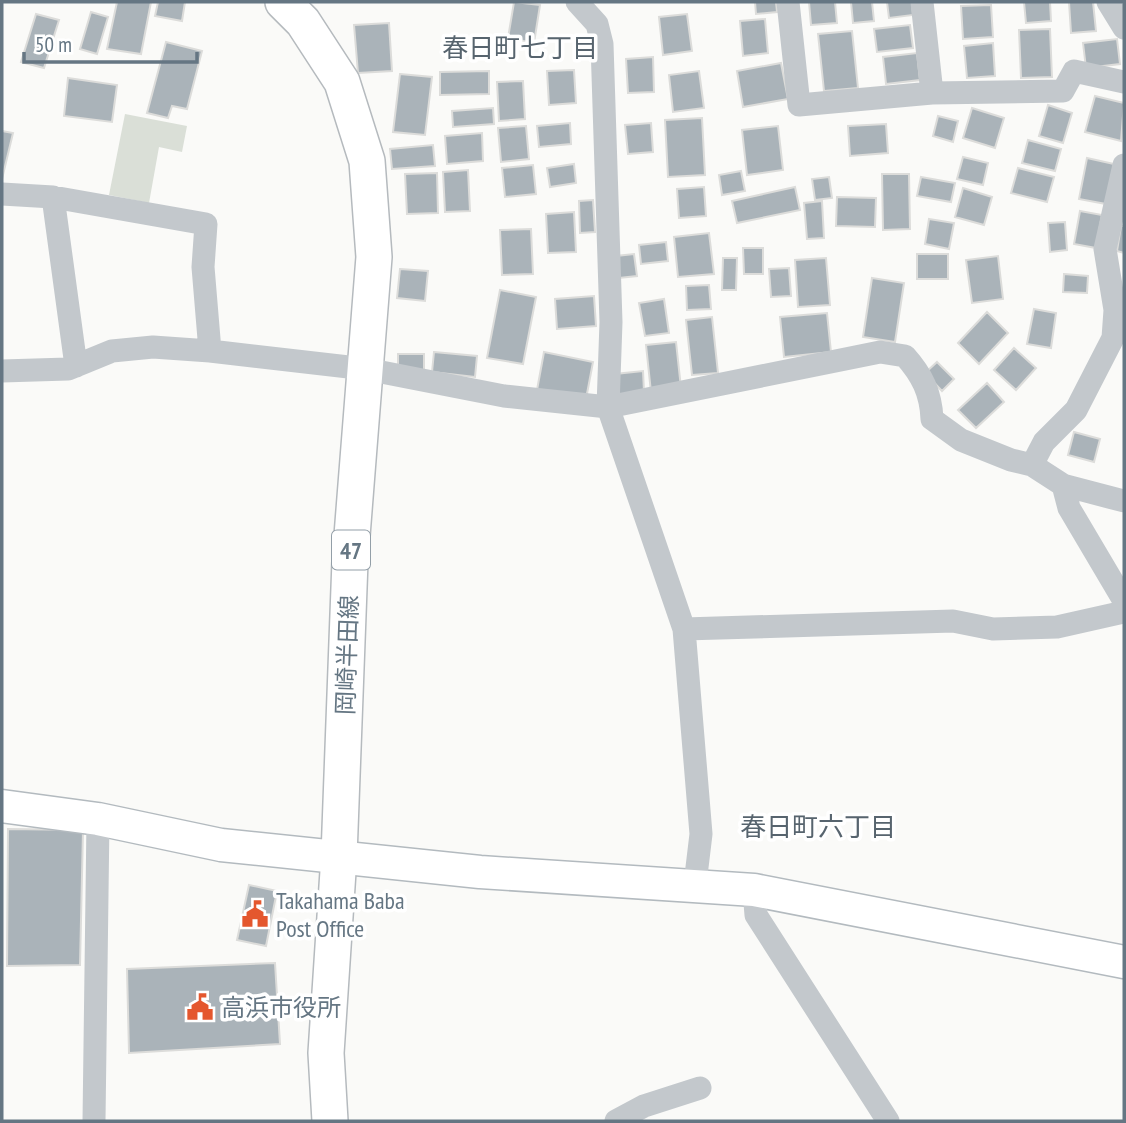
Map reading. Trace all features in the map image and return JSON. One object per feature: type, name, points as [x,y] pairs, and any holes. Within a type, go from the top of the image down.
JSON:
[{"type":"main road","name":"岡崎半田線","points":[[283,2],[303,22],[342,82],[366,162],[374,257],[350,561],[340,856],[326,1053],[330,1121]]},
{"type":"street","points":[[577,2],[597,24],[602,44],[611,322],[608,407],[684,629],[701,834],[695,884]]},
{"type":"street","points":[[788,2],[799,105],[932,93],[1063,91],[1074,71],[1124,82]]},
{"type":"street","points":[[922,2],[932,93]]},
{"type":"street","points":[[1108,2],[1124,28]]},
{"type":"street","points":[[1032,465],[1044,442],[1076,410],[1113,338],[1120,307],[1105,248],[1124,165]]},
{"type":"street","points":[[2,194],[52,197],[206,224],[203,267],[210,351]]},
{"type":"street","points":[[52,197],[76,366]]},
{"type":"street","points":[[2,371],[68,369],[112,351],[153,347],[366,369],[504,396],[608,407],[880,352],[905,356],[920,373],[931,400],[932,419],[961,440],[1011,460],[1032,465],[1063,485],[1124,501]]},
{"type":"street","points":[[1063,485],[1069,508],[1124,601]]},
{"type":"street","points":[[684,629],[953,621],[993,629],[1057,627],[1124,612]]},
{"type":"street","points":[[2,806],[98,819],[221,845],[480,872],[695,884],[754,890],[1124,962]]},
{"type":"street","points":[[94,1121],[98,819]]},
{"type":"street","points":[[754,890],[756,915],[888,1121]]},
{"type":"street","points":[[616,1121],[644,1106],[700,1088]]},
{"type":"shaded area","points":[[125,114],[187,126],[182,152],[159,147],[149,203],[109,195]]},
{"type":"building","points":[[117,2],[151,2],[141,54],[107,49]]},
{"type":"building","points":[[158,2],[185,2],[182,21],[155,16]]},
{"type":"building","points":[[514,2],[540,5],[534,43],[508,38]]},
{"type":"building","points":[[755,2],[776,2],[777,12],[756,14]]},
{"type":"building","points":[[809,2],[835,2],[837,23],[811,25]]},
{"type":"building","points":[[851,2],[872,2],[874,21],[853,23]]},
{"type":"building","points":[[887,2],[912,2],[913,15],[889,18]]},
{"type":"building","points":[[1024,2],[1050,2],[1051,21],[1026,23]]},
{"type":"building","points":[[1069,2],[1093,2],[1096,31],[1071,33]]},
{"type":"building","points":[[991,5],[993,37],[963,39],[961,6]]},
{"type":"building","points":[[91,12],[108,17],[97,54],[80,49]]},
{"type":"building","points":[[36,14],[59,20],[44,68],[21,62]]},
{"type":"building","points":[[687,14],[692,51],[663,55],[659,17]]},
{"type":"building","points":[[765,19],[768,53],[743,56],[740,21]]},
{"type":"building","points":[[389,23],[392,71],[358,73],[354,25]]},
{"type":"building","points":[[910,25],[913,48],[877,52],[874,29]]},
{"type":"building","points":[[1050,29],[1052,77],[1021,78],[1019,30]]},
{"type":"building","points":[[852,31],[858,88],[824,91],[818,34]]},
{"type":"building","points":[[1117,39],[1120,64],[1086,68],[1083,43]]},
{"type":"building","points":[[166,42],[202,51],[187,109],[172,106],[168,118],[147,113]]},
{"type":"building","points":[[993,43],[995,76],[967,78],[964,46]]},
{"type":"building","points":[[917,53],[920,80],[886,84],[883,57]]},
{"type":"building","points":[[653,57],[654,92],[628,93],[626,59]]},
{"type":"building","points":[[781,63],[788,99],[743,107],[737,71]]},
{"type":"building","points":[[574,70],[576,103],[549,105],[547,71]]},
{"type":"building","points":[[489,71],[489,94],[440,95],[440,72]]},
{"type":"building","points":[[699,71],[704,108],[673,112],[669,75]]},
{"type":"building","points":[[400,74],[432,77],[425,135],[393,132]]},
{"type":"building","points":[[68,78],[117,85],[112,122],[64,116]]},
{"type":"building","points":[[523,81],[525,119],[499,121],[497,82]]},
{"type":"building","points":[[1095,96],[1124,103],[1121,141],[1085,132]]},
{"type":"building","points":[[1048,105],[1072,113],[1063,143],[1039,136]]},
{"type":"building","points":[[493,108],[494,124],[453,127],[452,111]]},
{"type":"building","points":[[972,108],[1004,118],[995,148],[963,138]]},
{"type":"building","points":[[938,116],[958,121],[953,142],[933,136]]},
{"type":"building","points":[[702,118],[705,175],[668,177],[665,120]]},
{"type":"building","points":[[570,123],[571,144],[539,147],[537,126]]},
{"type":"building","points":[[651,123],[653,152],[628,154],[625,125]]},
{"type":"building","points":[[886,124],[888,153],[850,156],[848,126]]},
{"type":"building","points":[[526,126],[529,159],[501,162],[498,128]]},
{"type":"building","points":[[778,126],[783,170],[747,175],[742,130]]},
{"type":"building","points":[[2,131],[13,133],[2,179]]},
{"type":"building","points":[[482,133],[483,161],[447,164],[445,136]]},
{"type":"building","points":[[1028,140],[1061,149],[1055,171],[1022,163]]},
{"type":"building","points":[[433,145],[435,166],[392,169],[390,149]]},
{"type":"building","points":[[963,157],[988,163],[983,185],[957,179]]},
{"type":"building","points":[[1087,158],[1114,164],[1106,204],[1079,199]]},
{"type":"building","points":[[574,164],[576,183],[550,187],[547,168]]},
{"type":"building","points":[[533,165],[536,194],[505,197],[502,168]]},
{"type":"building","points":[[1018,168],[1054,177],[1047,202],[1011,193]]},
{"type":"building","points":[[468,170],[470,211],[445,212],[443,172]]},
{"type":"building","points":[[741,171],[745,191],[722,195],[719,175]]},
{"type":"building","points":[[437,173],[438,213],[407,214],[405,174]]},
{"type":"building","points":[[882,174],[909,174],[910,229],[883,230]]},
{"type":"building","points":[[829,177],[832,198],[815,200],[812,179]]},
{"type":"building","points":[[921,177],[955,183],[951,202],[917,196]]},
{"type":"building","points":[[704,187],[706,216],[679,218],[677,189]]},
{"type":"building","points":[[795,187],[800,210],[737,223],[732,201]]},
{"type":"building","points":[[963,188],[992,197],[984,225],[955,217]]},
{"type":"building","points":[[837,197],[876,198],[875,227],[836,226]]},
{"type":"building","points":[[593,200],[595,232],[580,233],[579,201]]},
{"type":"building","points":[[822,201],[824,238],[807,239],[804,203]]},
{"type":"building","points":[[1080,211],[1102,215],[1096,248],[1074,244]]},
{"type":"building","points":[[574,212],[576,252],[548,253],[546,214]]},
{"type":"building","points":[[929,219],[954,223],[949,249],[925,244]]},
{"type":"building","points":[[1065,222],[1067,250],[1050,252],[1048,223]]},
{"type":"building","points":[[1121,226],[1124,226],[1124,253],[1117,251]]},
{"type":"building","points":[[531,229],[533,274],[502,275],[500,230]]},
{"type":"building","points":[[709,233],[714,274],[678,277],[674,237]]},
{"type":"building","points":[[666,242],[668,261],[641,264],[639,245]]},
{"type":"building","points":[[743,248],[763,248],[763,274],[744,274]]},
{"type":"building","points":[[634,254],[637,276],[619,278],[616,256]]},
{"type":"building","points":[[917,254],[948,254],[948,279],[917,279]]},
{"type":"building","points":[[998,256],[1003,299],[972,303],[966,260]]},
{"type":"building","points":[[723,258],[737,258],[736,290],[722,290]]},
{"type":"building","points":[[826,258],[830,305],[798,307],[795,260]]},
{"type":"building","points":[[789,268],[791,296],[771,297],[769,269]]},
{"type":"building","points":[[400,269],[428,271],[425,301],[397,298]]},
{"type":"building","points":[[1064,274],[1088,276],[1087,293],[1063,292]]},
{"type":"building","points":[[872,278],[904,283],[895,342],[863,337]]},
{"type":"building","points":[[709,285],[711,309],[687,310],[686,286]]},
{"type":"building","points":[[500,290],[536,297],[523,364],[487,358]]},
{"type":"building","points":[[594,296],[596,326],[557,329],[555,299]]},
{"type":"building","points":[[664,299],[669,333],[645,336],[639,303]]},
{"type":"building","points":[[1034,309],[1056,313],[1051,348],[1027,344]]},
{"type":"building","points":[[987,312],[1008,333],[979,364],[958,343]]},
{"type":"building","points":[[827,313],[831,352],[784,357],[780,317]]},
{"type":"building","points":[[712,317],[718,373],[692,375],[686,320]]},
{"type":"building","points":[[676,342],[681,388],[651,392],[646,345]]},
{"type":"building","points":[[1014,348],[1036,368],[1016,390],[994,370]]},
{"type":"building","points":[[434,352],[477,356],[475,377],[432,372]]},
{"type":"building","points":[[544,352],[593,362],[586,399],[537,390]]},
{"type":"building","points":[[398,354],[424,354],[424,371],[398,371]]},
{"type":"building","points":[[937,362],[954,379],[942,391],[925,373]]},
{"type":"building","points":[[643,371],[644,392],[617,395],[615,374]]},
{"type":"building","points":[[987,383],[1004,402],[976,428],[958,410]]},
{"type":"building","points":[[1074,432],[1100,439],[1094,462],[1068,455]]},
{"type":"building","points":[[8,829],[83,830],[80,965],[7,966]]},
{"type":"building","points":[[249,885],[277,891],[266,946],[237,940]]},
{"type":"building","points":[[275,963],[280,1044],[129,1053],[127,969]]},
{"type":"place","name":"Takahama Baba Post Office","points":[[255,914]]},
{"type":"place","name":"高浜市役所","points":[[200,1007]]},
{"type":"district","name":"春日町七丁目","points":[[520,47]]},
{"type":"district","name":"春日町六丁目","points":[[818,826]]}]
